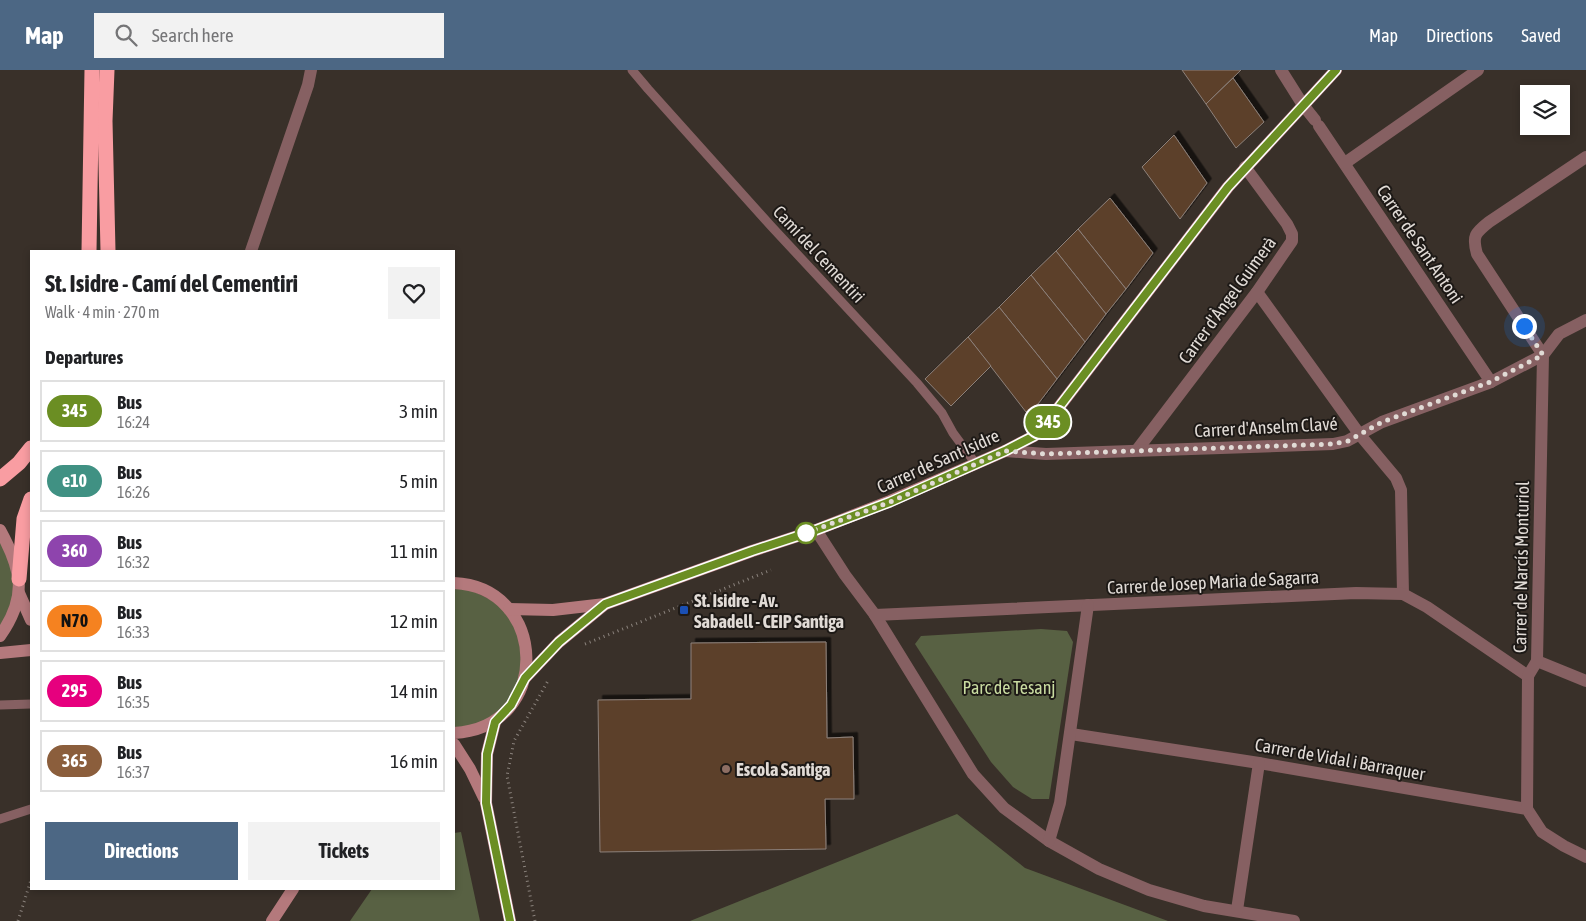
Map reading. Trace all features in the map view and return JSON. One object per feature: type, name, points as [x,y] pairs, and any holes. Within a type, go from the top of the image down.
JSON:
[{"type":"highway","points":[[89,250],[92,70]]},
{"type":"highway","points":[[107,70],[108,250]]},
{"type":"highway","points":[[0,479],[19,463],[30,449]]},
{"type":"highway","points":[[19,586],[24,519],[30,502]]},
{"type":"main road","name":"Carrer de Sant Isidre","points":[[509,609],[553,610],[605,604],[890,502],[1005,451],[1034,436],[1046,424],[1245,167],[1336,70]]},
{"type":"main road","points":[[0,530],[15,560],[19,586],[30,617]]},
{"type":"main road","points":[[455,582],[473,585],[491,592],[509,609],[522,632],[526,648],[525,678],[511,705],[495,722],[480,729],[455,733]]},
{"type":"main road","points":[[0,636],[12,615],[19,586]]},
{"type":"main road","name":"Carrer de Sant Isidre","points":[[525,678],[559,642],[605,604]]},
{"type":"main road","points":[[0,653],[30,650]]},
{"type":"main road","points":[[495,722],[487,754],[486,803],[510,921]]},
{"type":"main road","points":[[455,746],[470,769],[486,803]]},
{"type":"main road","points":[[272,921],[292,890]]},
{"type":"street","points":[[251,250],[308,85],[311,70]]},
{"type":"street","name":"Carrer de Sant Antoni","points":[[1281,70],[1302,105],[1345,163],[1490,382]]},
{"type":"street","points":[[1345,163],[1478,70]]},
{"type":"street","points":[[1543,355],[1477,254],[1474,242],[1477,232],[1489,222],[1586,157]]},
{"type":"street","name":"Carrer d'Àngel Guimerà","points":[[1137,450],[1257,292],[1292,241],[1292,234],[1287,224],[1245,167]]},
{"type":"street","points":[[1257,292],[1360,434],[1396,478],[1401,490],[1403,594]]},
{"type":"street","name":"Carrer d'Anselm Clavé","points":[[1005,451],[1046,454],[1333,444],[1348,441],[1382,422],[1490,382],[1543,355],[1559,334],[1586,320]]},
{"type":"street","name":"Carrer de Narcís Monturiol","points":[[1527,809],[1528,676],[1537,661],[1543,355]]},
{"type":"street","points":[[816,530],[845,575],[875,615],[973,774],[1004,808],[1049,841],[1099,869],[1149,890],[1204,906],[1294,921]]},
{"type":"street","name":"Carrer de Josep Maria de Sagarra","points":[[875,615],[1356,593],[1403,594],[1427,607],[1528,676]]},
{"type":"street","points":[[1049,841],[1060,803],[1088,605]]},
{"type":"street","points":[[1537,661],[1586,681]]},
{"type":"street","name":"Carrer de Vidal i Barraquer","points":[[1071,734],[1259,763],[1527,809]]},
{"type":"street","points":[[1237,910],[1259,763]]},
{"type":"street","points":[[1527,809],[1542,832],[1586,857]]},
{"type":"lane","name":"Camí del Cementiri","points":[[632,70],[765,219],[917,383],[942,413],[953,434],[976,464]]},
{"type":"lane","points":[[0,705],[30,704]]},
{"type":"lane","points":[[0,818],[30,809]]},
{"type":"path","points":[[583,645],[771,570]]},
{"type":"path","points":[[535,921],[507,776],[514,742],[552,672]]},
{"type":"path","points":[[18,921],[30,883]]},
{"type":"green space","points":[[0,530],[19,579],[0,636]]},
{"type":"green space","points":[[455,582],[509,609],[527,662],[503,713],[455,733]]},
{"type":"green space","name":"Parc de Tesanj","points":[[1041,629],[1067,631],[1073,642],[1049,799],[1032,799],[1013,787],[991,762],[915,644],[921,636]]},
{"type":"green space","points":[[957,814],[1025,868],[1168,921],[690,921]]},
{"type":"green space","points":[[461,832],[480,921],[350,921],[371,890],[455,890],[455,833]]},
{"type":"building","points":[[1182,70],[1241,70],[1206,104]]},
{"type":"building","points":[[1233,78],[1264,122],[1236,148],[1206,104]]},
{"type":"building","points":[[1174,135],[1207,183],[1180,219],[1142,167]]},
{"type":"building","points":[[1110,198],[1153,253],[1126,289],[1078,229]]},
{"type":"building","points":[[1078,229],[1126,289],[1106,314],[1056,251]]},
{"type":"building","points":[[1056,251],[1106,314],[1085,342],[1031,275]]},
{"type":"building","points":[[1031,275],[1085,342],[1057,379],[999,307]]},
{"type":"building","points":[[999,307],[1057,379],[1038,404],[1026,412],[968,337]]},
{"type":"building","points":[[968,337],[991,366],[951,406],[925,379]]},
{"type":"building","name":"Escola Santiga","points":[[826,642],[827,738],[853,737],[854,799],[825,799],[826,849],[600,852],[598,700],[691,699],[691,643]]},
{"type":"bus line","name":"345","points":[[510,921],[486,803],[487,754],[495,722],[511,705],[525,678],[559,642],[605,604],[890,502],[1005,451],[1034,436],[1046,424],[1228,187],[1336,70]]},
{"type":"place","name":"St. Isidre - Av. Sabadell - CEIP Santiga","points":[[684,610]]},
{"type":"place","name":"Escola Santiga","points":[[726,769]]},
{"type":"route","points":[[806,533],[798,536],[890,502],[1005,451],[1046,454],[1333,444],[1348,441],[1382,422],[1490,382],[1543,355],[1524,326]]}]
